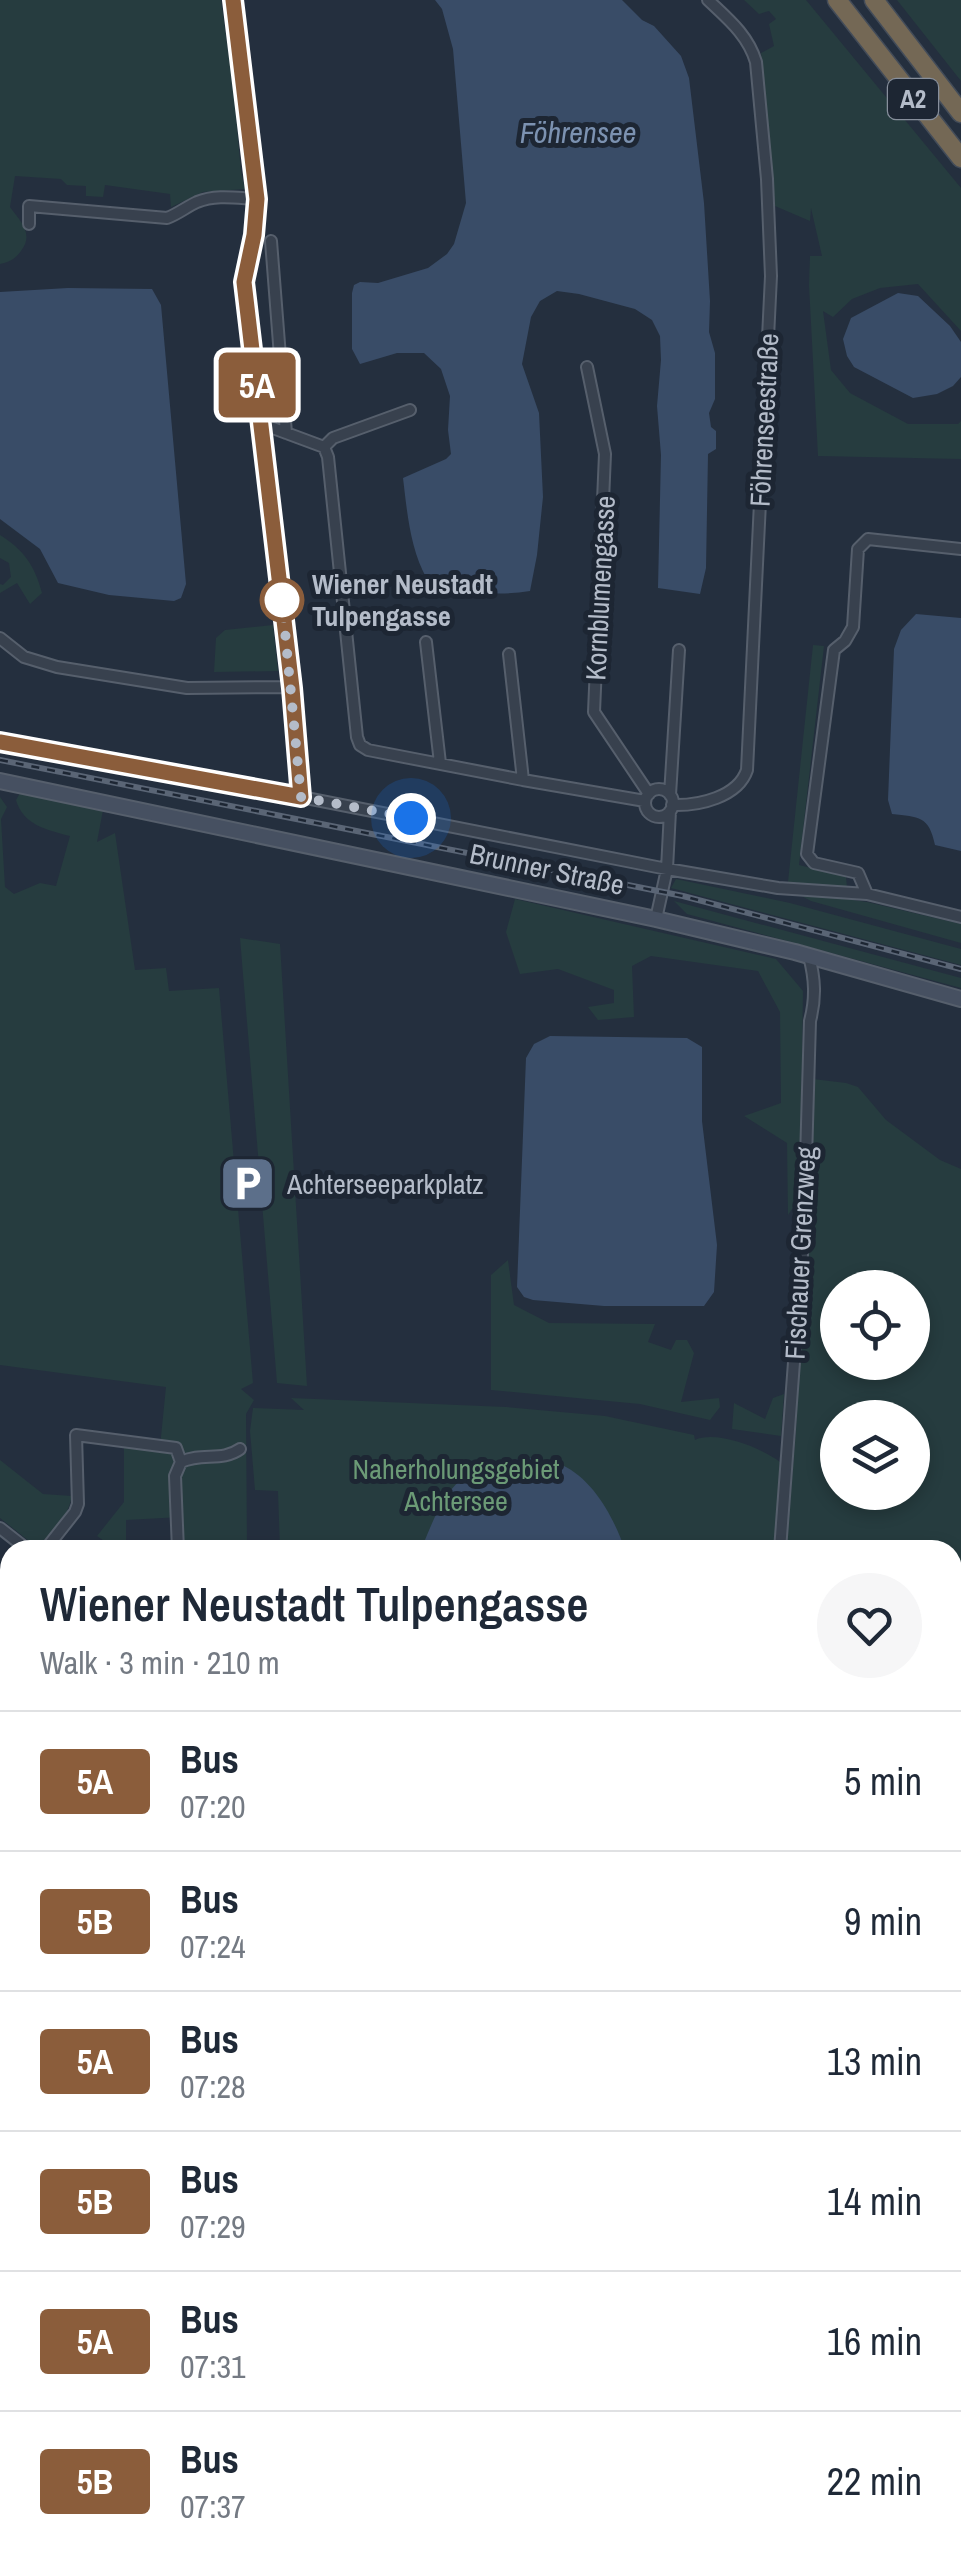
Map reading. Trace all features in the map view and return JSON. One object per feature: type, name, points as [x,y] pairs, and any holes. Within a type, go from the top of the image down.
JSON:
[{"type":"highway","points":[[821,0],[867,39]]},
{"type":"highway","name":"A2","points":[[838,0],[961,158]]},
{"type":"highway","name":"A2","points":[[874,0],[961,112]]},
{"type":"main road","name":"Brunner Straße","points":[[0,782],[656,919],[961,999]]},
{"type":"street","points":[[233,0],[257,199],[244,282],[292,688],[301,797]]},
{"type":"street","name":"Föhrenseestraße","points":[[671,804],[684,806],[728,793],[738,788],[747,770],[767,380],[770,276],[756,62],[743,33],[708,0]]},
{"type":"street","points":[[29,224],[28,206],[167,218],[208,199],[257,199]]},
{"type":"street","points":[[271,242],[286,432]]},
{"type":"street","name":"Kornblumengasse","points":[[588,366],[605,454],[594,712],[647,797]]},
{"type":"street","points":[[324,447],[333,438],[410,410]]},
{"type":"street","points":[[262,424],[324,447],[328,457],[360,745],[368,750],[523,780],[647,797],[662,790],[671,804]]},
{"type":"street","points":[[867,894],[858,873],[814,863],[806,854],[834,650],[846,641],[853,627],[858,550],[868,538],[961,549]]},
{"type":"street","points":[[0,638],[24,656],[57,667],[186,688],[292,688]]},
{"type":"street","points":[[426,642],[440,763]]},
{"type":"street","points":[[656,919],[667,869],[679,650]]},
{"type":"street","points":[[509,654],[523,780]]},
{"type":"street","points":[[0,742],[667,869],[778,888],[867,894],[961,917]]},
{"type":"street","points":[[647,797],[646,809],[668,842]]},
{"type":"street","points":[[652,815],[660,817],[671,804]]},
{"type":"street","name":"Fischauer Grenzweg","points":[[781,1540],[804,1228],[810,1022],[815,1001],[808,956]]},
{"type":"street","points":[[53,1540],[78,1504],[76,1435],[176,1448],[181,1462]]},
{"type":"street","points":[[177,1540],[174,1476],[181,1462],[194,1455],[230,1456],[240,1449]]},
{"type":"green space","points":[[0,0],[221,0],[245,189],[203,192],[171,207],[170,194],[105,185],[103,197],[86,196],[86,186],[67,185],[61,179],[15,176],[10,207],[24,228],[25,245],[17,256],[0,264]]},
{"type":"green space","points":[[744,0],[806,0],[961,188],[961,331],[918,284],[880,288],[852,299],[833,317],[823,311],[831,370],[850,393],[908,424],[961,421],[961,459],[818,456],[809,285],[810,256],[822,256],[811,208],[810,221],[775,206],[761,53],[774,46],[769,24],[776,19],[769,11],[759,14]]},
{"type":"green space","points":[[897,0],[961,0],[961,81]]},
{"type":"green space","points":[[0,535],[22,553],[36,575],[42,593],[30,604],[17,583],[0,593],[0,584],[11,577],[9,563],[0,558]]},
{"type":"green space","points":[[273,625],[278,671],[214,672],[216,638],[225,630]]},
{"type":"green space","points":[[813,645],[824,646],[799,865],[846,877],[847,888],[788,882]]},
{"type":"green space","points":[[28,791],[103,810],[97,842],[115,833],[135,970],[166,968],[169,991],[219,988],[253,1383],[241,1389],[254,1400],[246,1414],[247,1540],[182,1540],[181,1517],[126,1520],[126,1540],[103,1540],[97,1536],[124,1502],[124,1446],[160,1447],[166,1387],[0,1365],[0,797],[7,807],[1,819],[5,887],[14,894],[40,883],[56,886],[70,836],[37,825],[24,815],[16,800],[20,793]]},
{"type":"green space","points":[[676,879],[790,903],[961,949],[961,965],[671,888]]},
{"type":"green space","points":[[792,891],[867,902],[961,924],[961,943],[811,901]]},
{"type":"green space","points":[[515,899],[776,959],[803,991],[800,1197],[788,1215],[787,1143],[744,1116],[781,1103],[780,1012],[758,971],[651,956],[632,966],[634,1017],[598,1020],[588,1007],[614,1003],[614,990],[558,969],[520,974],[506,932]]},
{"type":"green space","points":[[674,901],[961,978],[961,988],[687,914]]},
{"type":"green space","points":[[240,938],[280,944],[307,1386],[277,1383]]},
{"type":"green space","points":[[813,1079],[858,1087],[886,1120],[940,1160],[961,1169],[961,1540],[787,1540]]},
{"type":"green space","points":[[508,1260],[514,1305],[549,1323],[655,1324],[648,1342],[671,1350],[676,1340],[687,1340],[694,1353],[681,1402],[719,1398],[720,1407],[710,1420],[640,1404],[491,1390],[491,1275]]},
{"type":"green space","points":[[784,1394],[781,1436],[732,1429],[734,1403],[765,1419],[773,1398]]},
{"type":"green space","name":"Naherholungsgebiet Achtersee","points":[[291,1398],[506,1407],[605,1416],[694,1435],[695,1440],[715,1437],[739,1442],[780,1462],[775,1540],[280,1540],[278,1491],[255,1490],[250,1431],[253,1408],[304,1410]]},
{"type":"green space","points":[[0,1460],[43,1494],[72,1496],[59,1525],[42,1540],[28,1540],[0,1518]]},
{"type":"water","name":"Föhrensee","points":[[435,0],[622,0],[654,26],[681,56],[689,78],[704,203],[709,332],[715,353],[715,399],[709,413],[711,427],[716,431],[716,449],[708,454],[706,568],[700,594],[658,588],[660,336],[652,320],[635,309],[557,291],[540,301],[531,317],[522,364],[539,413],[543,497],[530,591],[465,590],[427,579],[421,567],[410,530],[403,478],[451,454],[450,396],[441,369],[424,353],[397,353],[360,364],[352,349],[352,293],[354,285],[360,282],[378,283],[428,268],[447,254],[454,244],[466,203],[453,49],[442,9]]},
{"type":"water","points":[[152,289],[161,305],[186,584],[181,598],[174,601],[109,595],[58,583],[40,549],[0,519],[0,292]]},
{"type":"water","points":[[898,293],[918,296],[961,342],[961,377],[937,394],[913,398],[854,367],[847,356],[843,339],[851,318]]},
{"type":"water","points":[[916,614],[961,618],[961,851],[935,845],[926,823],[916,817],[892,814],[888,800],[894,649],[901,630]]},
{"type":"water","points":[[550,1036],[687,1038],[702,1047],[702,1121],[717,1245],[714,1292],[704,1306],[604,1306],[533,1300],[524,1297],[517,1287],[526,1058],[534,1044]]},
{"type":"water","points":[[529,1458],[562,1465],[573,1472],[593,1490],[621,1540],[425,1540],[438,1510],[458,1483],[470,1473],[505,1461]]},
{"type":"railway","points":[[0,760],[683,896],[961,969]]},
{"type":"bus line","name":"5A","points":[[0,742],[301,797],[292,688],[244,282],[257,199],[233,0]]},
{"type":"place","name":"Wiener Neustadt Tulpengasse","points":[[282,600]]},
{"type":"place","name":"Achterseeparkplatz","points":[[248,1184]]},
{"type":"route","points":[[282,600],[301,797],[411,818]]}]
